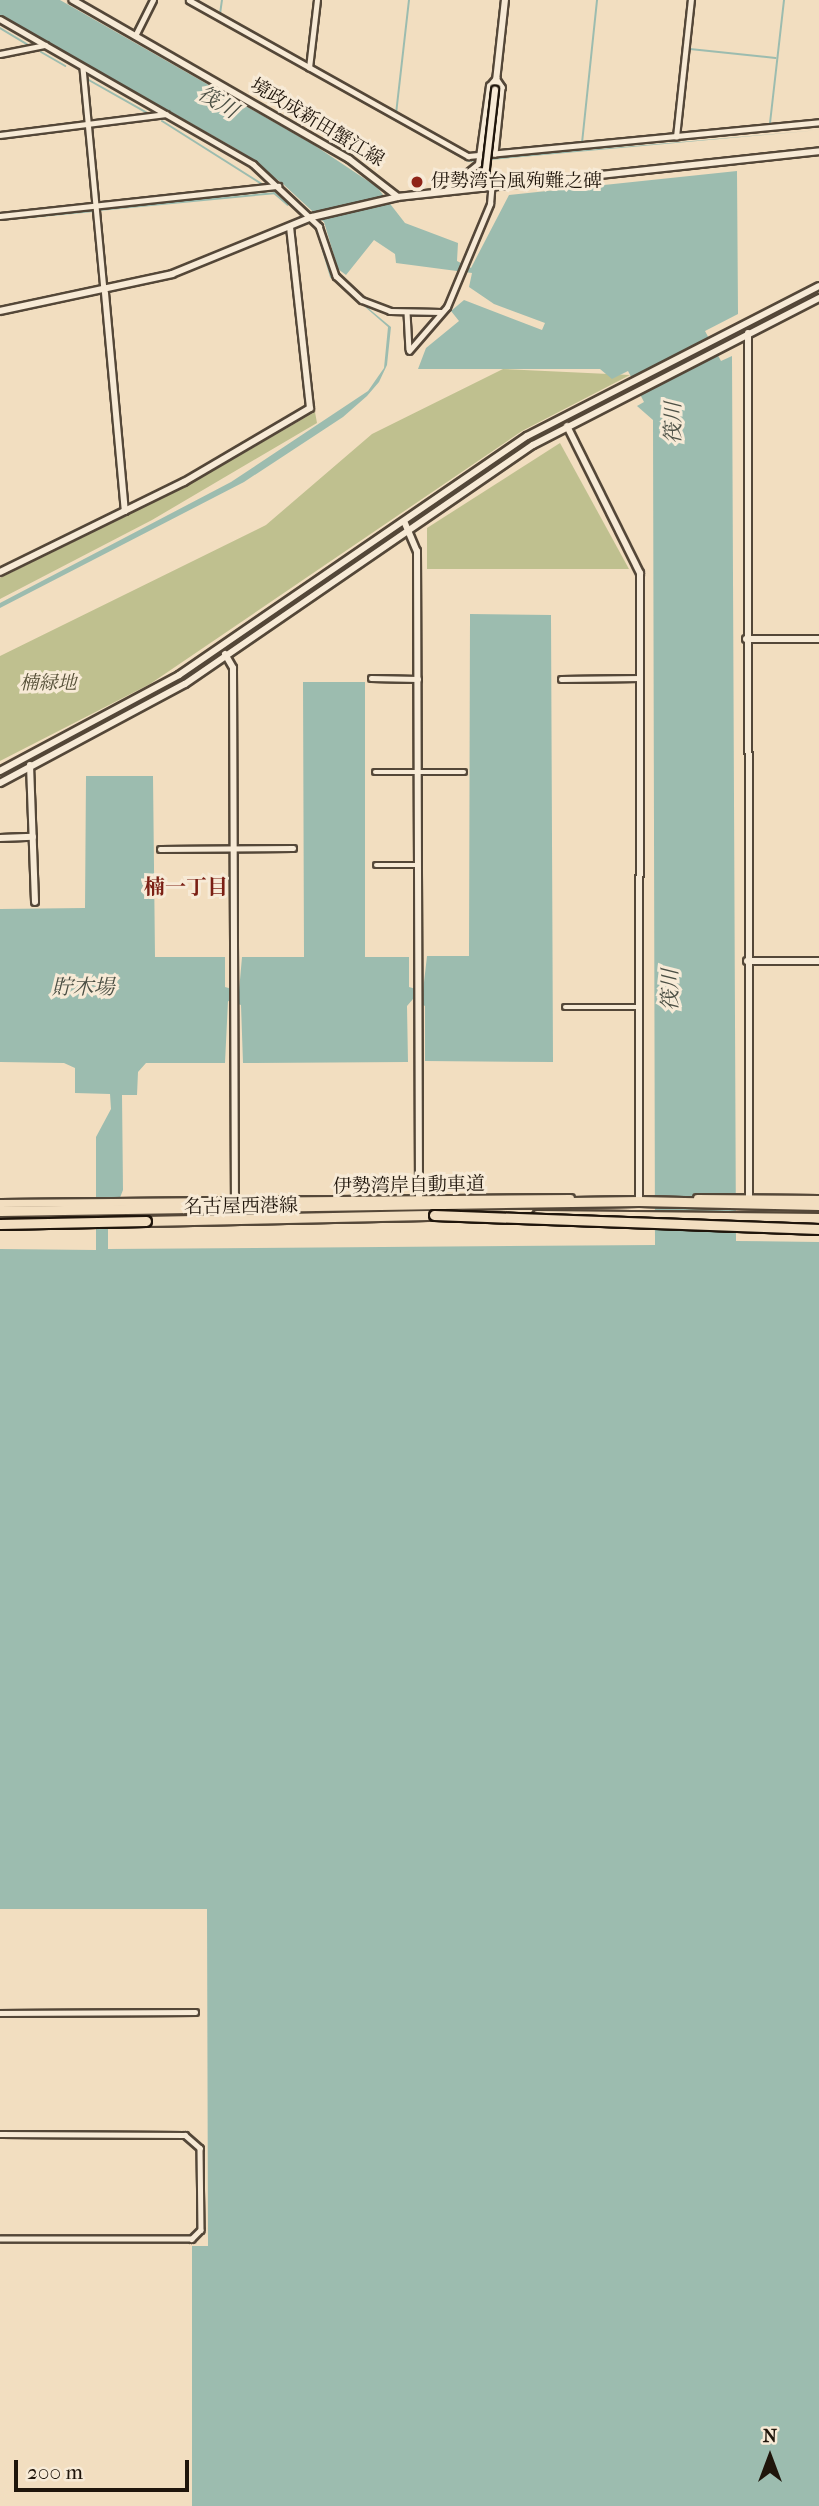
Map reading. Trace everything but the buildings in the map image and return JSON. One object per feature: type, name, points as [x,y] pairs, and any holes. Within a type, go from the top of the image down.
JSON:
[{"type":"highway","name":"伊勢湾岸自動車道","points":[[0,1211],[819,1202]]},
{"type":"highway","name":"伊勢湾岸自動車道","points":[[0,1224],[434,1216],[819,1218]]},
{"type":"highway","points":[[434,1216],[819,1229]]},
{"type":"main road","name":"名古屋西港線","points":[[0,1203],[419,1198],[748,1198],[819,1202]]},
{"type":"main road","name":"名古屋西港線","points":[[0,1224],[88,1226],[639,1216],[819,1218]]},
{"type":"street","name":"境政成新田蟹江線","points":[[73,0],[369,171],[395,198]]},
{"type":"street","points":[[135,36],[153,0]]},
{"type":"street","points":[[189,0],[453,150],[480,160]]},
{"type":"street","points":[[309,68],[317,0]]},
{"type":"street","points":[[407,312],[409,351],[441,312],[469,256],[487,181],[505,0]]},
{"type":"street","points":[[676,137],[691,0]]},
{"type":"street","points":[[0,19],[253,164],[312,217],[348,289],[377,308],[407,312],[441,312]]},
{"type":"street","points":[[0,54],[46,45]]},
{"type":"street","points":[[83,67],[125,511]]},
{"type":"street","points":[[480,160],[489,86],[496,78]]},
{"type":"street","points":[[495,154],[502,87],[496,78]]},
{"type":"street","points":[[0,135],[88,126],[166,114]]},
{"type":"street","points":[[447,188],[480,160],[495,154],[819,122]]},
{"type":"street","points":[[0,311],[105,293],[172,274],[312,217],[395,198],[487,181],[819,151]]},
{"type":"street","points":[[0,216],[278,186]]},
{"type":"street","points":[[0,572],[125,511],[310,408],[290,227]]},
{"type":"street","points":[[0,771],[152,692],[404,521],[563,418],[819,286]]},
{"type":"street","points":[[0,783],[157,701],[409,531],[568,428],[819,298]]},
{"type":"street","points":[[748,324],[748,1198]]},
{"type":"street","points":[[563,418],[637,563],[640,678],[639,1198]]},
{"type":"street","points":[[404,521],[417,551],[419,1198]]},
{"type":"street","points":[[746,639],[819,639]]},
{"type":"street","points":[[220,647],[233,668],[235,1202]]},
{"type":"street","points":[[371,678],[418,678]]},
{"type":"street","points":[[561,679],[640,678]]},
{"type":"street","points":[[26,757],[31,767],[36,902]]},
{"type":"street","points":[[375,772],[464,772]]},
{"type":"street","points":[[0,838],[33,837]]},
{"type":"street","points":[[160,849],[293,848]]},
{"type":"street","points":[[376,865],[418,866]]},
{"type":"street","points":[[747,961],[819,961]]},
{"type":"street","points":[[565,1007],[640,1007]]},
{"type":"street","points":[[0,2013],[195,2012]]},
{"type":"street","points":[[0,2134],[185,2135],[200,2148],[201,2216],[200,2235],[192,2239],[0,2239]]},
{"type":"green space","name":"楠緑地","points":[[503,369],[630,375],[522,431],[150,684],[0,761],[0,656],[266,525],[372,434]]},
{"type":"green space","points":[[315,412],[317,423],[152,520],[0,599],[0,578],[183,488]]},
{"type":"green space","points":[[560,443],[629,569],[427,569],[427,528]]},
{"type":"water","points":[[0,0],[60,0],[314,145],[377,187],[405,223],[458,243],[457,261],[471,268],[509,195],[737,171],[738,314],[705,331],[721,361],[732,356],[736,1241],[819,1242],[819,2506],[192,2506],[192,2246],[208,2246],[207,1909],[0,1909],[0,1249],[96,1250],[96,1137],[111,1109],[110,1094],[75,1093],[75,1068],[64,1063],[0,1062],[0,909],[85,908],[86,776],[153,776],[155,957],[225,957],[225,987],[239,991],[242,957],[304,957],[303,682],[365,682],[365,957],[409,957],[409,987],[423,991],[427,956],[469,956],[470,614],[551,615],[553,1062],[425,1061],[425,1006],[413,999],[407,1006],[408,1062],[243,1063],[241,1005],[228,1001],[225,1063],[146,1063],[138,1072],[137,1095],[122,1095],[123,1190],[108,1228],[108,1249],[655,1245],[653,420],[637,406],[644,402],[628,371],[612,379],[600,369],[418,369],[426,348],[459,321],[451,311],[464,300],[542,330],[545,323],[494,304],[469,287],[472,273],[396,263],[395,254],[374,240],[346,275],[338,269],[324,222],[283,184],[240,151],[0,15]]},
{"type":"water","points":[[179,0],[470,160],[819,130],[468,162]]},
{"type":"water","points":[[332,278],[391,327],[387,365],[379,382],[367,396],[343,417],[244,482],[0,608],[0,603],[231,482],[368,391],[384,368],[388,327]]},
{"type":"waterway","points":[[220,14],[222,0]]},
{"type":"waterway","points":[[396,114],[409,0]]},
{"type":"waterway","points":[[582,143],[597,0]]},
{"type":"waterway","points":[[770,123],[784,0]]},
{"type":"waterway","points":[[0,28],[32,47]]},
{"type":"waterway","points":[[690,49],[776,58]]},
{"type":"waterway","points":[[41,52],[65,66]]},
{"type":"waterway","points":[[87,79],[149,114]]},
{"type":"waterway","points":[[162,121],[265,186]]},
{"type":"waterway","points":[[99,210],[274,193],[288,205]]},
{"type":"waterway","points":[[0,220],[94,211]]},
{"type":"waterway","points":[[317,230],[331,277]]},
{"type":"place","name":"伊勢湾台風殉難之碑","points":[[417,182]]},
{"type":"district","name":"楠一丁目","points":[[186,887]]},
{"type":"water label","name":"筏川","points":[[218,102]]},
{"type":"water label","name":"筏川","points":[[673,423]]},
{"type":"water label","name":"貯木場","points":[[83,987]]},
{"type":"water label","name":"筏川","points":[[670,990]]}]
